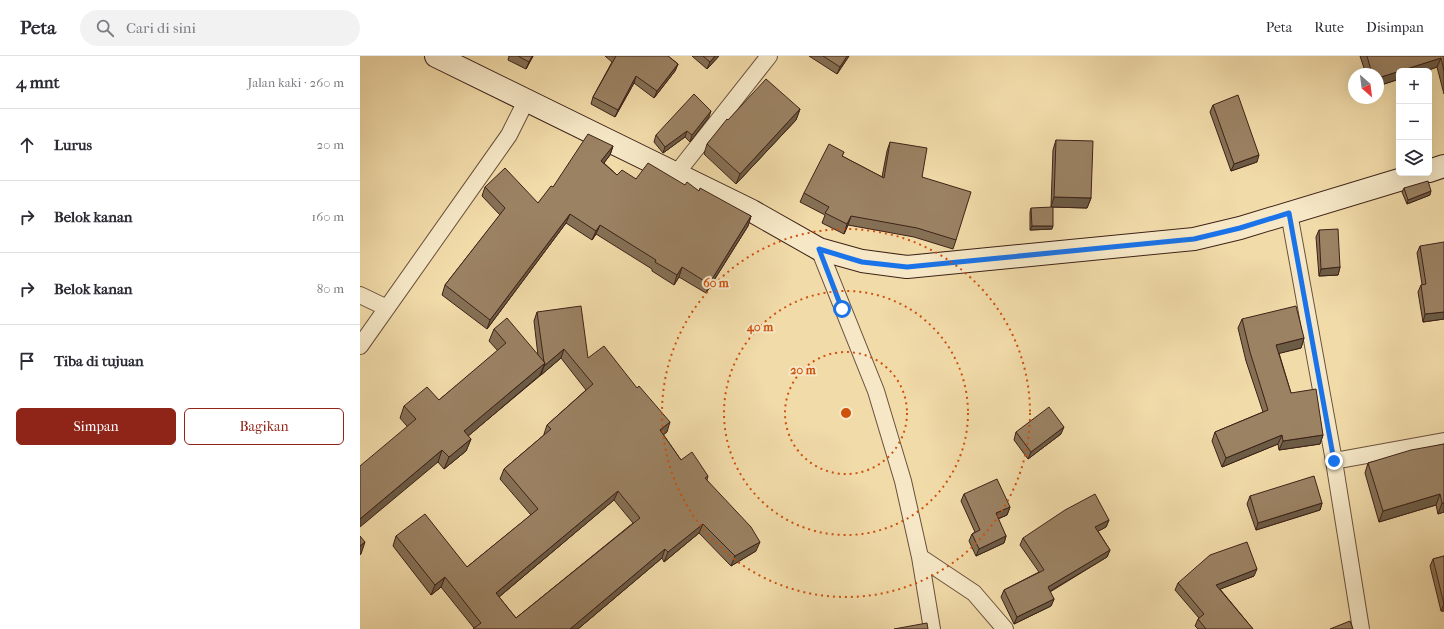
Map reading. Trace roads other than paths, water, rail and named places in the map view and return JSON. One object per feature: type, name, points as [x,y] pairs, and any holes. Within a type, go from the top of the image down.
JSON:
[{"type":"street","points":[[676,174],[769,56]]},
{"type":"street","points":[[442,57],[526,101],[752,211],[819,249],[862,262],[907,267],[1194,239],[1240,228],[1412,176]]},
{"type":"street","points":[[360,346],[509,135],[526,101]]},
{"type":"street","points":[[1432,170],[1444,166]]},
{"type":"street","points":[[1289,213],[1334,461],[1361,629]]},
{"type":"street","points":[[819,249],[876,391],[902,480],[920,557],[932,629]]},
{"type":"street","points":[[360,295],[387,308]]},
{"type":"street","points":[[1334,461],[1444,441]]},
{"type":"street","points":[[920,557],[974,593],[1005,629]]}]
